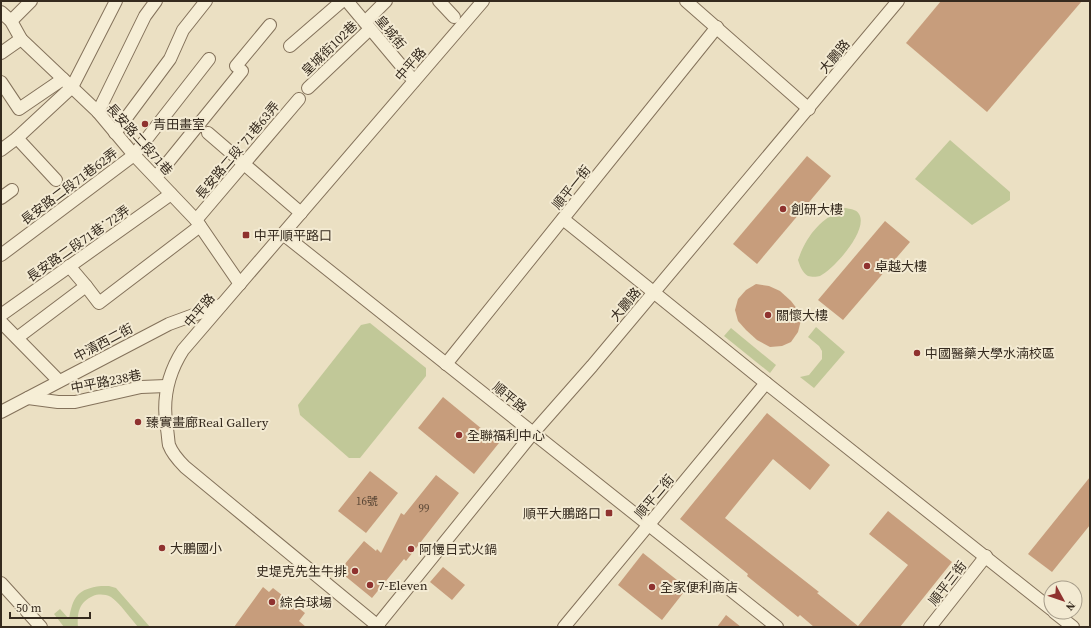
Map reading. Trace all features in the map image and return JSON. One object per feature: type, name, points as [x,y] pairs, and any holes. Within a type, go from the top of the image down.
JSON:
[{"type":"street","points":[[11,21],[31,1]]},
{"type":"street","points":[[1,150],[17,138],[68,83],[116,1]]},
{"type":"street","points":[[98,112],[145,16],[156,1]]},
{"type":"street","points":[[115,133],[170,59],[183,30],[206,1]]},
{"type":"street","points":[[290,46],[342,1]]},
{"type":"street","name":"皇城街","points":[[347,1],[414,81]]},
{"type":"street","name":"皇城街102巷","points":[[308,88],[368,25],[386,1]]},
{"type":"street","points":[[439,1],[454,17]]},
{"type":"street","name":"中平路","points":[[377,627],[185,467],[170,445],[164,416],[166,386],[171,371],[183,350],[482,1]]},
{"type":"street","points":[[686,1],[809,108]]},
{"type":"street","name":"大鵬路","points":[[377,627],[533,433],[592,366],[898,1]]},
{"type":"street","name":"長安路二段71巷","points":[[1,12],[11,21],[21,39],[98,112],[134,155],[198,223],[240,284]]},
{"type":"street","points":[[156,178],[242,71],[236,66],[270,25]]},
{"type":"street","name":"順平一街","points":[[446,364],[717,27]]},
{"type":"street","points":[[1,53],[21,39]]},
{"type":"street","name":"長安路二段71巷62弄","points":[[1,255],[134,155],[209,59]]},
{"type":"street","points":[[1,82],[20,109],[68,83]]},
{"type":"street","name":"長安路二段˙71巷63弄","points":[[86,286],[99,303],[198,223],[244,163],[299,99]]},
{"type":"street","points":[[208,133],[301,213]]},
{"type":"street","points":[[17,138],[56,180]]},
{"type":"street","points":[[1,198],[12,190]]},
{"type":"street","name":"長安路二段71巷˙72弄","points":[[1,315],[171,194]]},
{"type":"street","points":[[563,219],[766,383],[1043,602]]},
{"type":"street","name":"順平路","points":[[283,234],[777,627]]},
{"type":"street","points":[[17,338],[86,286],[69,266]]},
{"type":"street","name":"中清西二街","points":[[1,412],[169,324],[222,304]]},
{"type":"street","points":[[1,322],[59,381]]},
{"type":"street","name":"順平二街","points":[[568,626],[648,525],[766,383]]},
{"type":"street","name":"中平路238巷","points":[[28,398],[58,402],[75,402],[141,387],[166,386]]},
{"type":"street","name":"順平三街","points":[[930,627],[986,556]]},
{"type":"street","points":[[1,583],[41,627]]},
{"type":"street","points":[[1064,620],[1073,627]]},
{"type":"green space","points":[[950,140],[1010,192],[1010,200],[972,225],[915,179]]},
{"type":"green space","points":[[845,208],[855,210],[859,214],[861,221],[855,239],[841,258],[826,272],[820,276],[808,276],[800,267],[798,260],[810,235],[828,217]]},
{"type":"green space","points":[[370,323],[426,368],[426,376],[360,458],[349,458],[300,415],[298,405],[361,325]]},
{"type":"green space","points":[[816,327],[845,352],[814,388],[800,377],[809,375],[822,359],[822,351],[819,346],[808,337]]},
{"type":"green space","points":[[731,328],[776,365],[770,373],[724,336]]},
{"type":"green space","points":[[101,586],[116,588],[150,627],[138,627],[111,597],[97,595],[88,598],[80,608],[78,627],[64,627],[54,614],[60,609],[69,619],[72,605],[78,595],[87,589]]},
{"type":"building","points":[[941,1],[1082,1],[987,112],[906,43]]},
{"type":"building","name":"創研大樓","points":[[807,156],[831,176],[757,264],[733,244]]},
{"type":"building","name":"卓越大樓","points":[[885,221],[910,242],[843,320],[818,300]]},
{"type":"building","name":"關懷大樓","points":[[756,284],[769,286],[780,291],[798,310],[801,320],[798,332],[791,342],[782,346],[770,347],[757,340],[738,321],[735,310],[738,299],[746,290]]},
{"type":"building","name":"全聯福利中心","points":[[443,397],[499,443],[474,474],[418,428]]},
{"type":"building","points":[[767,413],[830,465],[810,490],[773,459],[725,518],[819,592],[817,593],[858,626],[908,565],[869,534],[888,511],[952,562],[900,627],[814,627],[800,615],[798,617],[747,576],[748,574],[680,519]]},
{"type":"building","points":[[370,471],[398,493],[366,533],[338,511]]},
{"type":"building","points":[[436,475],[459,493],[406,561],[404,559],[372,598],[339,571],[364,541],[376,551],[377,549],[381,553],[401,513],[404,515]]},
{"type":"building","points":[[1090,477],[1090,525],[1052,572],[1028,554]]},
{"type":"building","name":"全家便利商店","points":[[643,553],[687,588],[662,620],[618,585]]},
{"type":"building","points":[[443,567],[465,585],[452,600],[430,582]]},
{"type":"building","name":"綜合球場","points":[[263,587],[269,592],[273,588],[305,613],[299,621],[306,627],[234,627]]},
{"type":"building","points":[[726,615],[741,627],[717,627]]},
{"type":"place","name":"青田畫室","points":[[145,124]]},
{"type":"place","name":"創研大樓","points":[[783,209]]},
{"type":"place","name":"中平順平路口","points":[[246,235]]},
{"type":"place","name":"卓越大樓","points":[[867,266]]},
{"type":"place","name":"關懷大樓","points":[[768,315]]},
{"type":"place","name":"中國醫藥大學水湳校區","points":[[917,353]]},
{"type":"place","name":"臻實畫廊Real Gallery","points":[[138,422]]},
{"type":"place","name":"全聯福利中心","points":[[459,435]]},
{"type":"place","name":"順平大鵬路口","points":[[609,513]]},
{"type":"place","name":"大鵬國小","points":[[162,548]]},
{"type":"place","name":"阿慢日式火鍋","points":[[411,549]]},
{"type":"place","name":"史堤克先生牛排","points":[[355,571]]},
{"type":"place","name":"7-Eleven","points":[[370,585]]},
{"type":"place","name":"全家便利商店","points":[[652,587]]},
{"type":"place","name":"綜合球場","points":[[272,602]]}]
